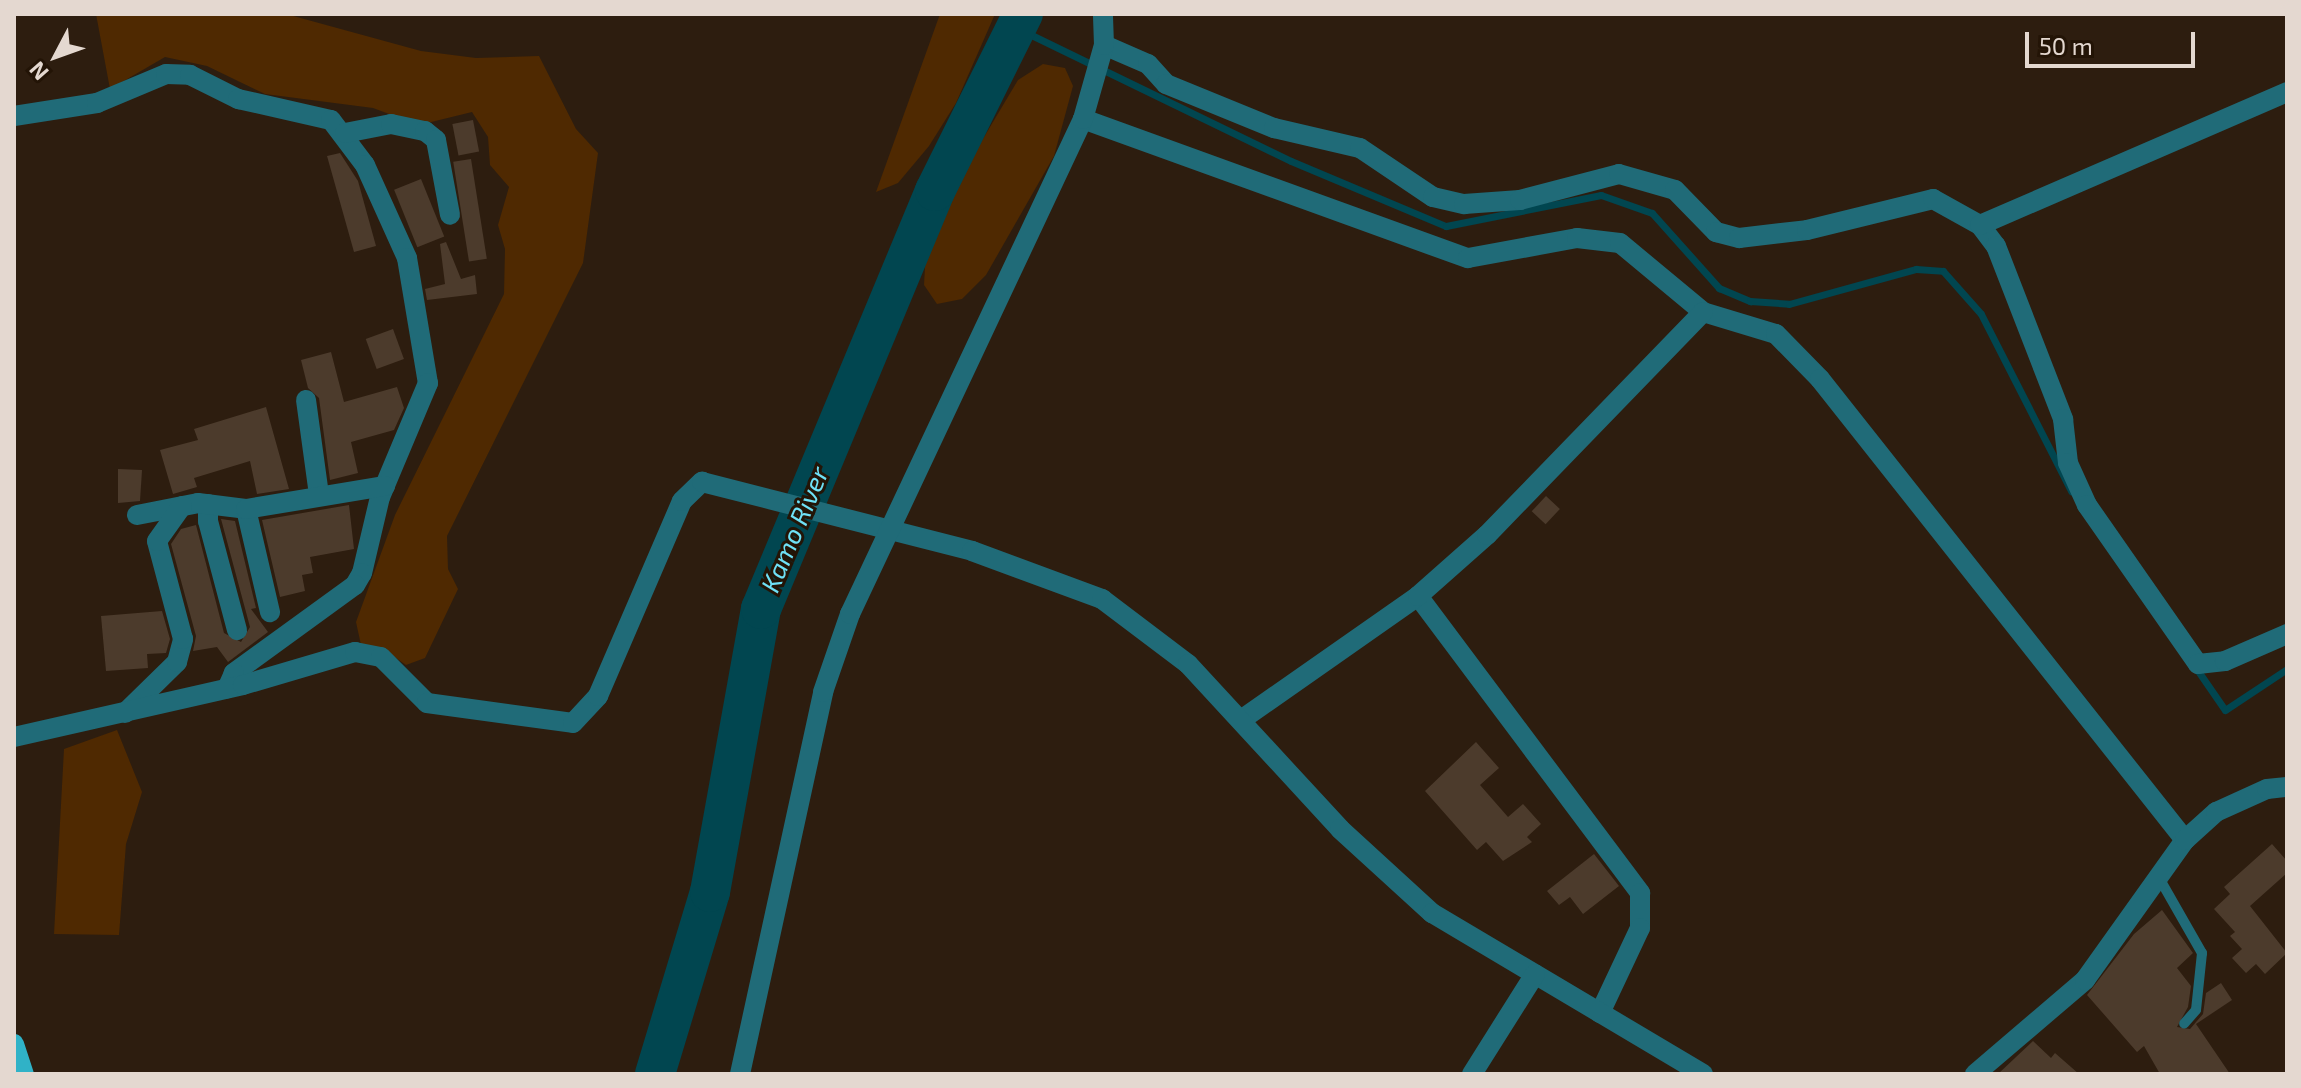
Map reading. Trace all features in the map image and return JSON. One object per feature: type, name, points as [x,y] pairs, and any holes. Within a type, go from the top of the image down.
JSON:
[{"type":"main road","points":[[14,1044],[24,1074]]},
{"type":"street","points":[[740,1074],[823,692],[850,614],[888,530],[1083,119],[1102,52],[1103,14]]},
{"type":"street","points":[[1102,52],[1148,64],[1166,84],[1274,128],[1360,148],[1433,197],[1464,204],[1520,200],[1619,174],[1675,190],[1716,232],[1739,238],[1807,230],[1933,199],[1980,225],[1996,246],[2063,419],[2068,463],[2087,505],[2198,664],[2225,661],[2287,634]]},
{"type":"street","points":[[14,116],[97,103],[166,74],[178,75],[238,99],[331,120],[345,133],[365,165],[407,258],[428,383],[385,486],[355,585],[234,673],[227,689]]},
{"type":"street","points":[[1980,225],[2287,92]]},
{"type":"street","points":[[1083,119],[1468,258],[1577,238],[1620,243],[1703,312],[1776,334],[1820,379],[2185,840]]},
{"type":"street","points":[[345,133],[391,124],[425,131],[436,140],[450,215]]},
{"type":"street","points":[[1241,720],[1418,596],[1487,535],[1703,312]]},
{"type":"street","points":[[306,400],[319,495]]},
{"type":"street","points":[[14,737],[227,689],[355,652],[381,657],[427,703],[573,723],[598,696],[682,501],[702,482],[972,551],[1102,599],[1188,664],[1340,829],[1432,913],[1703,1074]]},
{"type":"street","points":[[137,515],[208,504],[246,509],[385,486]]},
{"type":"street","points":[[208,504],[208,521],[237,630]]},
{"type":"street","points":[[125,713],[177,662],[183,639],[157,541],[182,506]]},
{"type":"street","points":[[246,509],[270,612]]},
{"type":"street","points":[[1418,596],[1640,893],[1640,928],[1600,1013]]},
{"type":"street","points":[[1983,1071],[2085,980],[2185,840],[2216,812],[2267,789],[2287,787]]},
{"type":"street","points":[[1472,1074],[1535,974]]},
{"type":"lane","points":[[2158,876],[2202,953],[2196,1010],[2184,1024]]},
{"type":"shaded area","points":[[96,14],[286,14],[421,51],[476,58],[539,56],[576,129],[598,153],[583,263],[447,536],[448,569],[458,589],[425,658],[406,665],[383,649],[361,645],[356,622],[395,515],[504,294],[505,249],[498,225],[509,187],[490,165],[488,137],[472,112],[419,125],[373,108],[265,94],[207,66],[165,57],[110,89]]},
{"type":"shaded area","points":[[940,14],[995,14],[956,103],[929,146],[898,183],[876,192]]},
{"type":"shaded area","points":[[1043,64],[1065,68],[1073,86],[1054,156],[986,275],[962,299],[937,304],[924,285],[926,249],[944,204],[1018,80]]},
{"type":"shaded area","points":[[117,730],[142,792],[126,844],[119,935],[54,934],[64,749]]},
{"type":"building","points":[[473,120],[479,151],[458,155],[452,124]]},
{"type":"building","points":[[340,153],[358,181],[376,246],[354,252],[327,156]]},
{"type":"building","points":[[471,159],[487,259],[469,262],[453,162]]},
{"type":"building","points":[[421,179],[444,236],[417,247],[394,190]]},
{"type":"building","points":[[446,242],[461,279],[475,275],[477,294],[427,300],[425,289],[445,284],[440,244]]},
{"type":"building","points":[[393,329],[404,359],[377,369],[366,339]]},
{"type":"building","points":[[331,352],[344,402],[397,387],[404,408],[394,430],[351,442],[358,473],[330,480],[319,398],[308,388],[301,360]]},
{"type":"building","points":[[266,407],[289,489],[257,494],[250,461],[194,478],[197,487],[173,494],[160,450],[198,440],[194,429]]},
{"type":"building","points":[[118,469],[142,470],[140,501],[118,503]]},
{"type":"building","points":[[1546,496],[1560,509],[1546,524],[1532,511]]},
{"type":"building","points":[[349,505],[354,549],[310,557],[313,573],[302,575],[305,591],[280,597],[262,520]]},
{"type":"building","points":[[221,519],[235,521],[256,608],[251,609],[268,632],[228,662],[217,647],[193,651],[196,636],[171,544],[181,529],[196,525],[224,633],[241,642],[250,627]]},
{"type":"building","points":[[162,611],[170,639],[166,653],[147,654],[148,668],[106,671],[101,616]]},
{"type":"building","points":[[1476,742],[1499,768],[1480,785],[1508,817],[1523,804],[1541,824],[1527,837],[1532,842],[1503,861],[1486,842],[1477,850],[1425,791]]},
{"type":"building","points":[[2272,844],[2287,861],[2287,873],[2250,906],[2287,953],[2265,974],[2256,964],[2246,973],[2232,958],[2242,949],[2230,936],[2235,932],[2214,909],[2230,894],[2224,887]]},
{"type":"building","points":[[1594,854],[1619,886],[1583,914],[1570,897],[1559,905],[1547,891]]},
{"type":"building","points":[[2162,910],[2193,953],[2177,968],[2191,986],[2188,1007],[2177,1027],[2190,1029],[2203,1014],[2206,993],[2221,983],[2232,1000],[2196,1024],[2230,1074],[2160,1074],[2144,1046],[2137,1052],[2087,995],[2134,934]]},
{"type":"building","points":[[2033,1041],[2051,1058],[2055,1053],[2079,1074],[1998,1074]]},
{"type":"waterway","name":"Kamo River","points":[[655,1074],[710,892],[761,609],[935,191],[1023,14]]},
{"type":"waterway","points":[[1019,29],[1291,161],[1446,226],[1601,195],[1652,213],[1719,288],[1750,301],[1789,304],[1916,269],[1943,271],[1981,314],[2071,491]]},
{"type":"waterway","points":[[2196,668],[2225,710],[2287,669]]}]
